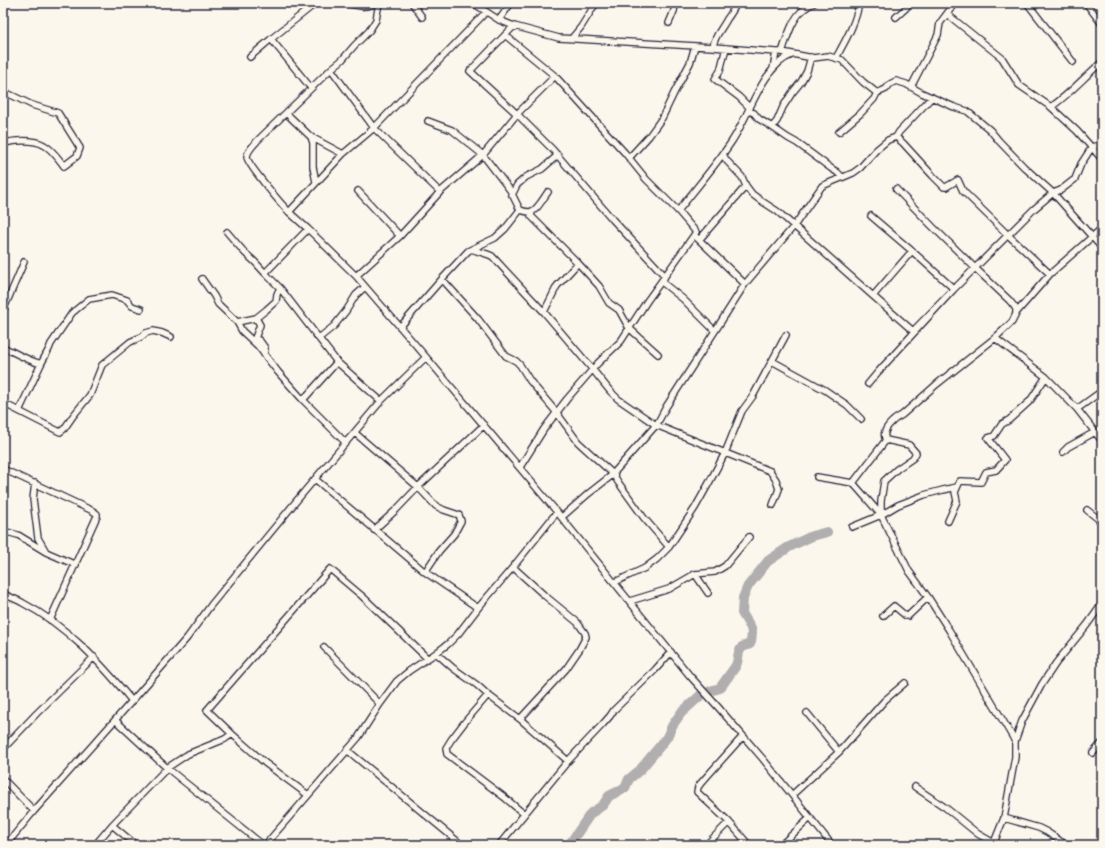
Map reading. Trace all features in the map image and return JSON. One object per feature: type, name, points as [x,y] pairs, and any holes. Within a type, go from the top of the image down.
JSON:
[{"type":"street","points":[[250,57],[316,3]]},
{"type":"street","points":[[344,3],[363,7],[376,3]]},
{"type":"street","points":[[379,3],[376,20],[369,31],[342,60],[257,141],[249,151],[247,159],[273,195],[356,276],[484,425],[562,517],[700,688],[744,736],[832,845]]},
{"type":"street","points":[[412,3],[422,17]]},
{"type":"street","points":[[473,3],[499,20],[514,26],[559,38],[726,48],[779,52],[811,57],[828,56],[842,60],[862,82],[877,93]]},
{"type":"street","points":[[499,20],[512,3]]},
{"type":"street","points":[[572,38],[581,27],[596,3]]},
{"type":"street","points":[[669,23],[675,6],[673,3]]},
{"type":"street","points":[[712,47],[717,34],[737,3]]},
{"type":"street","points":[[773,70],[779,52],[798,16],[803,10],[814,3]]},
{"type":"street","points":[[896,17],[906,8],[909,3]]},
{"type":"street","points":[[911,87],[938,35],[940,23],[955,3]]},
{"type":"street","points":[[1027,3],[1073,62]]},
{"type":"street","points":[[1086,3],[1102,24]]},
{"type":"street","points":[[836,58],[852,29],[857,15],[857,4]]},
{"type":"street","points":[[289,212],[343,154],[374,128],[486,12]]},
{"type":"street","points":[[947,14],[1002,58],[1019,85],[1051,107],[1092,146],[1102,159]]},
{"type":"street","points":[[514,26],[470,72],[517,114],[558,155],[613,220],[665,276]]},
{"type":"street","points":[[505,36],[555,76],[646,179],[678,211],[696,232],[647,301],[621,341],[606,355],[567,400],[544,430],[520,468]]},
{"type":"street","points":[[271,39],[311,88]]},
{"type":"street","points":[[629,158],[649,136],[662,118],[690,63],[694,46]]},
{"type":"street","points":[[726,48],[720,71],[716,79],[738,97],[759,119],[797,143],[842,177]]},
{"type":"street","points":[[678,211],[723,154],[738,131],[762,85],[773,70],[786,57],[794,54]]},
{"type":"street","points":[[772,127],[777,121],[783,107],[792,93],[802,82],[811,57]]},
{"type":"street","points":[[1051,107],[1102,62]]},
{"type":"street","points":[[331,69],[374,128],[440,192]]},
{"type":"street","points":[[356,276],[400,236],[440,192],[483,156],[517,114],[555,76]]},
{"type":"street","points":[[839,132],[860,114],[877,93],[886,89],[890,84],[896,81],[954,107],[968,111],[990,130],[998,141],[1053,194],[1102,248]]},
{"type":"street","points":[[3,92],[32,105],[58,112],[80,148],[77,156],[64,166],[44,145],[37,142],[16,141],[3,144]]},
{"type":"street","points":[[562,517],[613,474],[656,425],[666,406],[745,284],[794,226],[822,186],[853,173],[860,168],[876,150],[888,140],[896,137],[932,97]]},
{"type":"street","points":[[286,113],[312,137],[343,154]]},
{"type":"street","points":[[428,121],[452,130],[483,156],[510,190],[520,210]]},
{"type":"street","points":[[312,137],[313,167],[316,182]]},
{"type":"street","points":[[896,137],[944,187],[958,180],[963,191],[1050,274]]},
{"type":"street","points":[[1092,146],[1102,143]]},
{"type":"street","points":[[723,154],[726,160],[742,176],[746,186],[752,194],[777,211],[913,331],[1034,209],[1075,179],[1081,164],[1092,146]]},
{"type":"street","points":[[512,195],[517,185],[526,177],[542,168],[558,155]]},
{"type":"street","points":[[700,240],[746,186]]},
{"type":"street","points":[[896,189],[1014,306],[1016,313]]},
{"type":"street","points":[[358,191],[400,236]]},
{"type":"street","points":[[548,192],[540,204],[532,211],[531,216],[599,286],[609,303],[619,310],[629,328],[658,354]]},
{"type":"street","points":[[520,210],[532,211]]},
{"type":"street","points":[[400,327],[442,279],[472,249],[495,238],[505,229],[520,210]]},
{"type":"street","points":[[870,216],[954,289]]},
{"type":"street","points":[[886,440],[884,434],[891,423],[995,338],[1012,322],[1016,313],[1050,274],[1102,228]]},
{"type":"street","points":[[265,273],[308,229]]},
{"type":"street","points":[[227,232],[245,253],[280,288],[337,362],[381,401]]},
{"type":"street","points":[[694,235],[745,284]]},
{"type":"street","points":[[472,249],[492,256],[544,312],[618,399],[656,425],[770,471],[776,480],[779,489],[773,505]]},
{"type":"street","points":[[873,296],[912,251]]},
{"type":"street","points":[[3,310],[24,262]]},
{"type":"street","points":[[544,312],[557,286],[578,263]]},
{"type":"street","points":[[665,276],[663,283],[683,299],[715,331]]},
{"type":"street","points":[[202,279],[218,304],[237,322],[242,331],[258,346],[278,372],[303,400],[346,443]]},
{"type":"street","points":[[442,279],[478,319],[506,356],[516,361],[520,365],[530,381],[558,413],[578,442],[613,474],[644,518],[669,547]]},
{"type":"street","points":[[319,338],[334,326],[356,295],[365,287]]},
{"type":"street","points":[[237,322],[256,318],[276,300],[280,288]]},
{"type":"street","points":[[868,384],[954,289]]},
{"type":"street","points":[[19,411],[40,364],[51,344],[70,316],[82,304],[89,299],[112,295],[127,300],[132,306],[141,309]]},
{"type":"street","points":[[256,318],[260,324],[255,338],[260,341],[265,348],[264,354]]},
{"type":"street","points":[[3,403],[59,432],[62,432],[90,395],[102,365],[130,342],[153,331],[162,333],[171,338]]},
{"type":"street","points":[[615,582],[645,568],[669,547],[695,508],[725,453],[742,411],[753,396],[786,335]]},
{"type":"street","points":[[995,338],[1046,377],[1077,409],[1102,441]]},
{"type":"street","points":[[3,346],[30,361],[40,364]]},
{"type":"street","points":[[6,845],[34,811],[187,638],[211,605],[381,401],[426,357]]},
{"type":"street","points":[[772,361],[825,390],[847,405],[861,419]]},
{"type":"street","points":[[303,400],[337,362]]},
{"type":"street","points":[[948,521],[957,501],[955,492],[960,481],[981,482],[986,472],[996,470],[1005,460],[988,438],[994,436],[1002,424],[1009,420],[1030,401],[1046,377]]},
{"type":"street","points":[[1077,409],[1102,391]]},
{"type":"street","points":[[374,530],[484,425]]},
{"type":"street","points":[[355,432],[418,487],[436,506],[459,515],[461,521],[454,534],[439,551],[425,572]]},
{"type":"street","points":[[1063,452],[1068,447],[1095,432]]},
{"type":"street","points":[[853,483],[886,440]]},
{"type":"street","points":[[881,515],[881,501],[884,481],[897,469],[913,458],[916,453],[909,445],[886,440]]},
{"type":"street","points":[[3,469],[97,514],[95,523],[50,620]]},
{"type":"street","points":[[817,477],[853,483],[881,515],[909,571],[928,597],[1015,740]]},
{"type":"street","points":[[315,479],[425,572],[478,608]]},
{"type":"street","points":[[35,483],[33,498],[38,538],[46,552]]},
{"type":"street","points":[[852,527],[881,515],[898,505],[924,495],[957,487]]},
{"type":"street","points":[[1087,510],[1102,522]]},
{"type":"street","points":[[115,720],[166,768],[264,845],[358,738],[397,681],[403,675],[448,644],[458,634],[557,512]]},
{"type":"street","points":[[3,531],[18,535],[46,552],[76,564]]},
{"type":"street","points":[[630,601],[669,589],[695,574],[715,572],[725,566],[749,537]]},
{"type":"street","points":[[513,567],[577,622],[585,633],[586,637],[566,669],[520,719]]},
{"type":"street","points":[[308,795],[265,763],[207,710],[330,569],[362,596],[427,658]]},
{"type":"street","points":[[695,574],[708,593]]},
{"type":"street","points":[[3,594],[23,603],[50,620],[94,657],[132,701]]},
{"type":"street","points":[[883,616],[894,606],[908,616],[928,597]]},
{"type":"street","points":[[915,787],[946,808],[993,844],[1004,818],[1015,757],[1015,740],[1022,721],[1042,684],[1056,663],[1102,604]]},
{"type":"street","points":[[324,648],[380,704]]},
{"type":"street","points":[[499,845],[568,761],[607,720],[614,710],[655,670],[671,652]]},
{"type":"street","points":[[436,653],[453,668],[520,719],[568,761]]},
{"type":"street","points":[[3,749],[94,657]]},
{"type":"street","points":[[792,795],[839,752],[885,700],[905,683]]},
{"type":"street","points":[[488,695],[451,740],[446,748],[447,754],[524,814]]},
{"type":"street","points":[[807,713],[839,752]]},
{"type":"street","points":[[95,845],[166,768],[188,754],[225,739],[232,734]]},
{"type":"street","points":[[744,736],[698,787],[697,792],[730,822],[749,845]]},
{"type":"street","points":[[1093,753],[1102,743]]},
{"type":"street","points":[[347,750],[462,845]]},
{"type":"street","points":[[3,779],[34,811]]},
{"type":"street","points":[[782,845],[810,818]]},
{"type":"street","points":[[1004,818],[1039,828],[1066,845]]},
{"type":"street","points":[[706,845],[730,822]]},
{"type":"street","points":[[112,825],[136,845]]},
{"type":"waterway","points":[[710,691],[720,688],[735,667],[742,647],[750,644],[751,642],[751,628],[742,613],[743,598],[748,586],[768,561],[789,547],[812,536],[827,532]]},
{"type":"waterway","points":[[569,845],[591,813],[603,805],[609,796],[625,788],[629,779],[640,770],[667,737],[672,726],[681,713],[701,695]]}]
